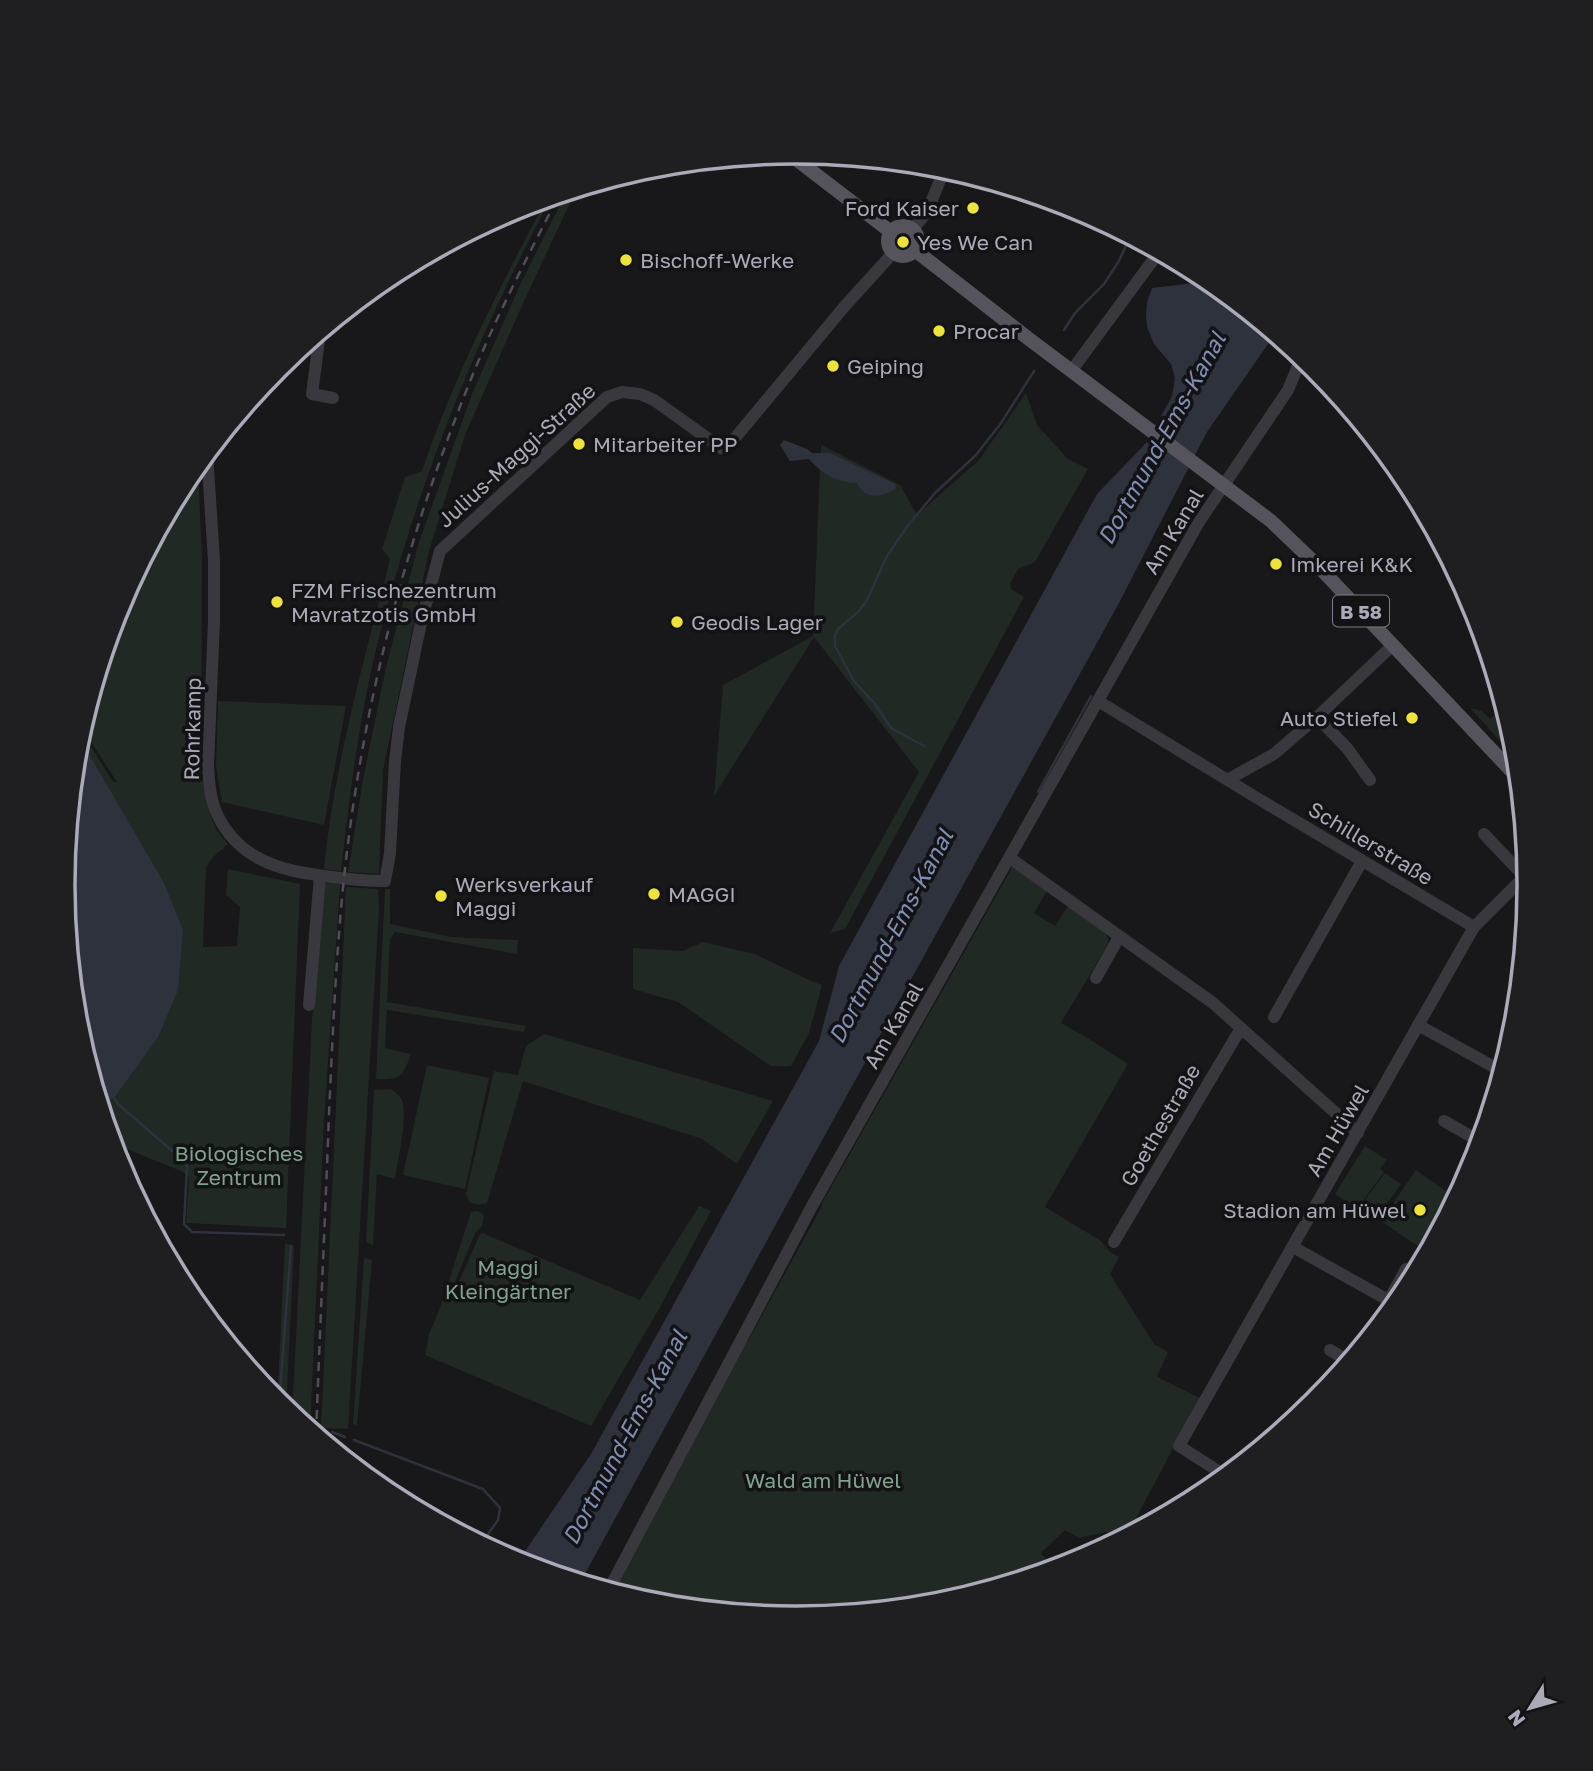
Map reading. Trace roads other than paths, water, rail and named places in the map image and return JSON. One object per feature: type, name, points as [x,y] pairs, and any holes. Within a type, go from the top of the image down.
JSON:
[{"type":"main road","points":[[803,164],[891,232]]},
{"type":"main road","points":[[901,226],[913,229],[919,240],[916,251],[904,257],[893,253],[888,243],[891,232],[901,226]]},
{"type":"main road","name":"B 58","points":[[916,251],[1272,521],[1320,568],[1508,767]]},
{"type":"street","points":[[913,229],[927,212],[941,179]]},
{"type":"street","name":"Julius-Maggi-Straße","points":[[385,881],[390,853],[399,727],[421,623],[440,551],[607,397],[621,392],[640,394],[654,400],[721,448],[730,444],[844,307],[893,253]]},
{"type":"street","points":[[1072,370],[1154,259]]},
{"type":"street","points":[[318,345],[313,394],[333,398]]},
{"type":"street","name":"Am Kanal","points":[[612,1583],[812,1206],[1199,522],[1288,390],[1298,366]]},
{"type":"street","name":"Rohrkamp","points":[[208,469],[214,560],[214,620],[208,766],[216,812],[236,843],[261,861],[283,869],[320,876],[385,881]]},
{"type":"street","points":[[1098,701],[1229,779],[1274,754],[1393,645]]},
{"type":"street","points":[[1317,717],[1347,748],[1370,780]]},
{"type":"street","name":"Schillerstraße","points":[[1229,779],[1248,793],[1474,927]]},
{"type":"street","points":[[1484,834],[1517,866]]},
{"type":"street","points":[[1010,858],[1213,1003],[1358,1133]]},
{"type":"street","points":[[1274,1017],[1362,861]]},
{"type":"street","points":[[309,1005],[320,876]]},
{"type":"street","name":"Am Hüwel","points":[[1217,1471],[1179,1446],[1474,927],[1518,882]]},
{"type":"street","points":[[1096,978],[1119,937]]},
{"type":"street","points":[[1418,1026],[1494,1067]]},
{"type":"street","name":"Goethestraße","points":[[1114,1242],[1241,1028]]},
{"type":"street","points":[[1444,1121],[1472,1137]]},
{"type":"street","points":[[1293,1247],[1387,1299]]},
{"type":"street","points":[[1330,1350],[1342,1357]]},
{"type":"water","name":"Dortmund-Ems-Kanal","points":[[1192,283],[1197,286],[1270,341],[1207,432],[1119,603],[585,1574],[524,1553],[591,1454],[819,1041],[839,966],[1097,494],[1147,442],[1172,396],[1175,378],[1171,364],[1154,344],[1147,327],[1147,302],[1152,288]]},
{"type":"water","points":[[784,440],[812,453],[830,453],[895,484],[896,489],[885,494],[869,495],[857,483],[830,477],[809,459],[790,461],[780,445]]},
{"type":"water","points":[[88,752],[164,883],[183,930],[178,990],[158,1037],[114,1098],[108,1099],[89,1026],[77,933],[77,838]]},
{"type":"waterway","points":[[1064,330],[1075,313],[1104,284],[1126,245]]},
{"type":"waterway","points":[[924,746],[891,728],[875,704],[854,681],[835,646],[835,635],[867,600],[887,556],[909,524],[935,493],[976,455],[1001,423],[1034,371]]},
{"type":"waterway","points":[[1038,792],[1091,696]]},
{"type":"waterway","points":[[113,1096],[118,1104],[185,1162],[184,1224],[192,1232],[284,1235]]},
{"type":"waterway","points":[[280,1390],[291,1246]]},
{"type":"waterway","points":[[332,1432],[345,1437]]},
{"type":"waterway","points":[[354,1440],[483,1489],[500,1508],[498,1520],[486,1536]]},
{"type":"railway","points":[[316,1424],[338,954],[344,874],[364,740],[388,633],[434,476],[483,351],[553,207]]},
{"type":"place","name":"Ford Kaiser","points":[[973,208]]},
{"type":"place","name":"Yes We Can","points":[[903,242]]},
{"type":"place","name":"Bischoff-Werke","points":[[626,260]]},
{"type":"place","name":"Procar","points":[[939,331]]},
{"type":"place","name":"Geiping","points":[[833,366]]},
{"type":"place","name":"Mitarbeiter PP","points":[[579,444]]},
{"type":"place","name":"Imkerei K&K","points":[[1276,564]]},
{"type":"place","name":"FZM Frischezentrum Mavratzotis GmbH","points":[[277,602]]},
{"type":"place","name":"Geodis Lager","points":[[677,622]]},
{"type":"place","name":"Auto Stiefel","points":[[1412,718]]},
{"type":"place","name":"MAGGI","points":[[654,894]]},
{"type":"place","name":"Werksverkauf Maggi","points":[[441,896]]},
{"type":"place","name":"Stadion am Hüwel","points":[[1420,1210]]},
{"type":"park label","name":"Biologisches Zentrum","points":[[239,1165]]},
{"type":"park label","name":"Maggi Kleingärtner","points":[[508,1279]]},
{"type":"park label","name":"Wald am Hüwel","points":[[823,1480]]}]
